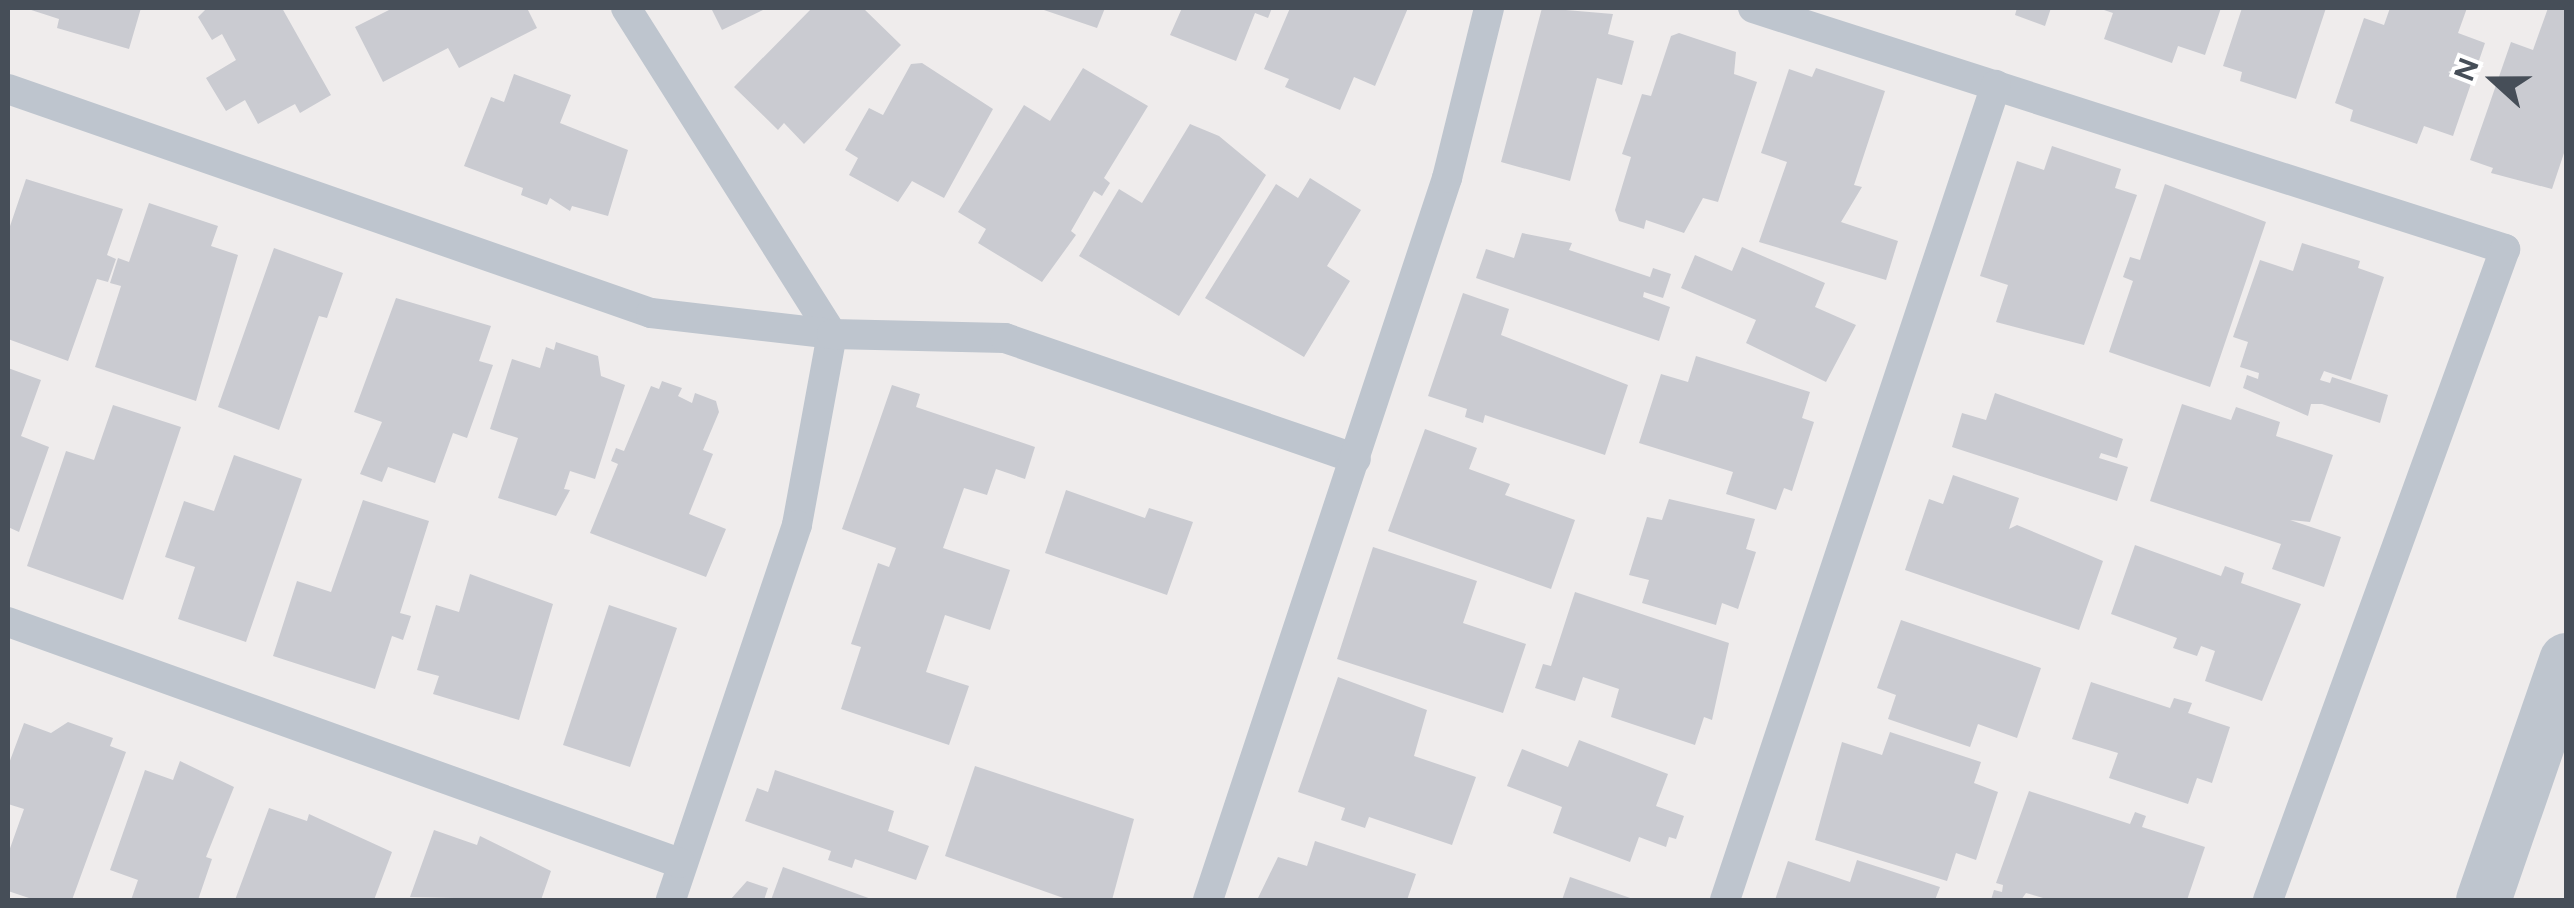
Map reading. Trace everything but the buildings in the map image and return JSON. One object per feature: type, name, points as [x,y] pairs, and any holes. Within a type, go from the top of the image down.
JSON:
[{"type":"street","points":[[2483,900],[2566,660]]},
{"type":"lane","points":[[626,8],[832,334],[797,525],[680,863],[671,900]]},
{"type":"lane","points":[[1208,900],[1447,178],[1489,8]]},
{"type":"lane","points":[[1753,8],[2505,248],[2268,900]]},
{"type":"lane","points":[[1725,900],[1996,86]]},
{"type":"lane","points":[[8,89],[651,313],[832,334],[1005,338],[1356,459]]},
{"type":"lane","points":[[8,622],[680,863]]}]
